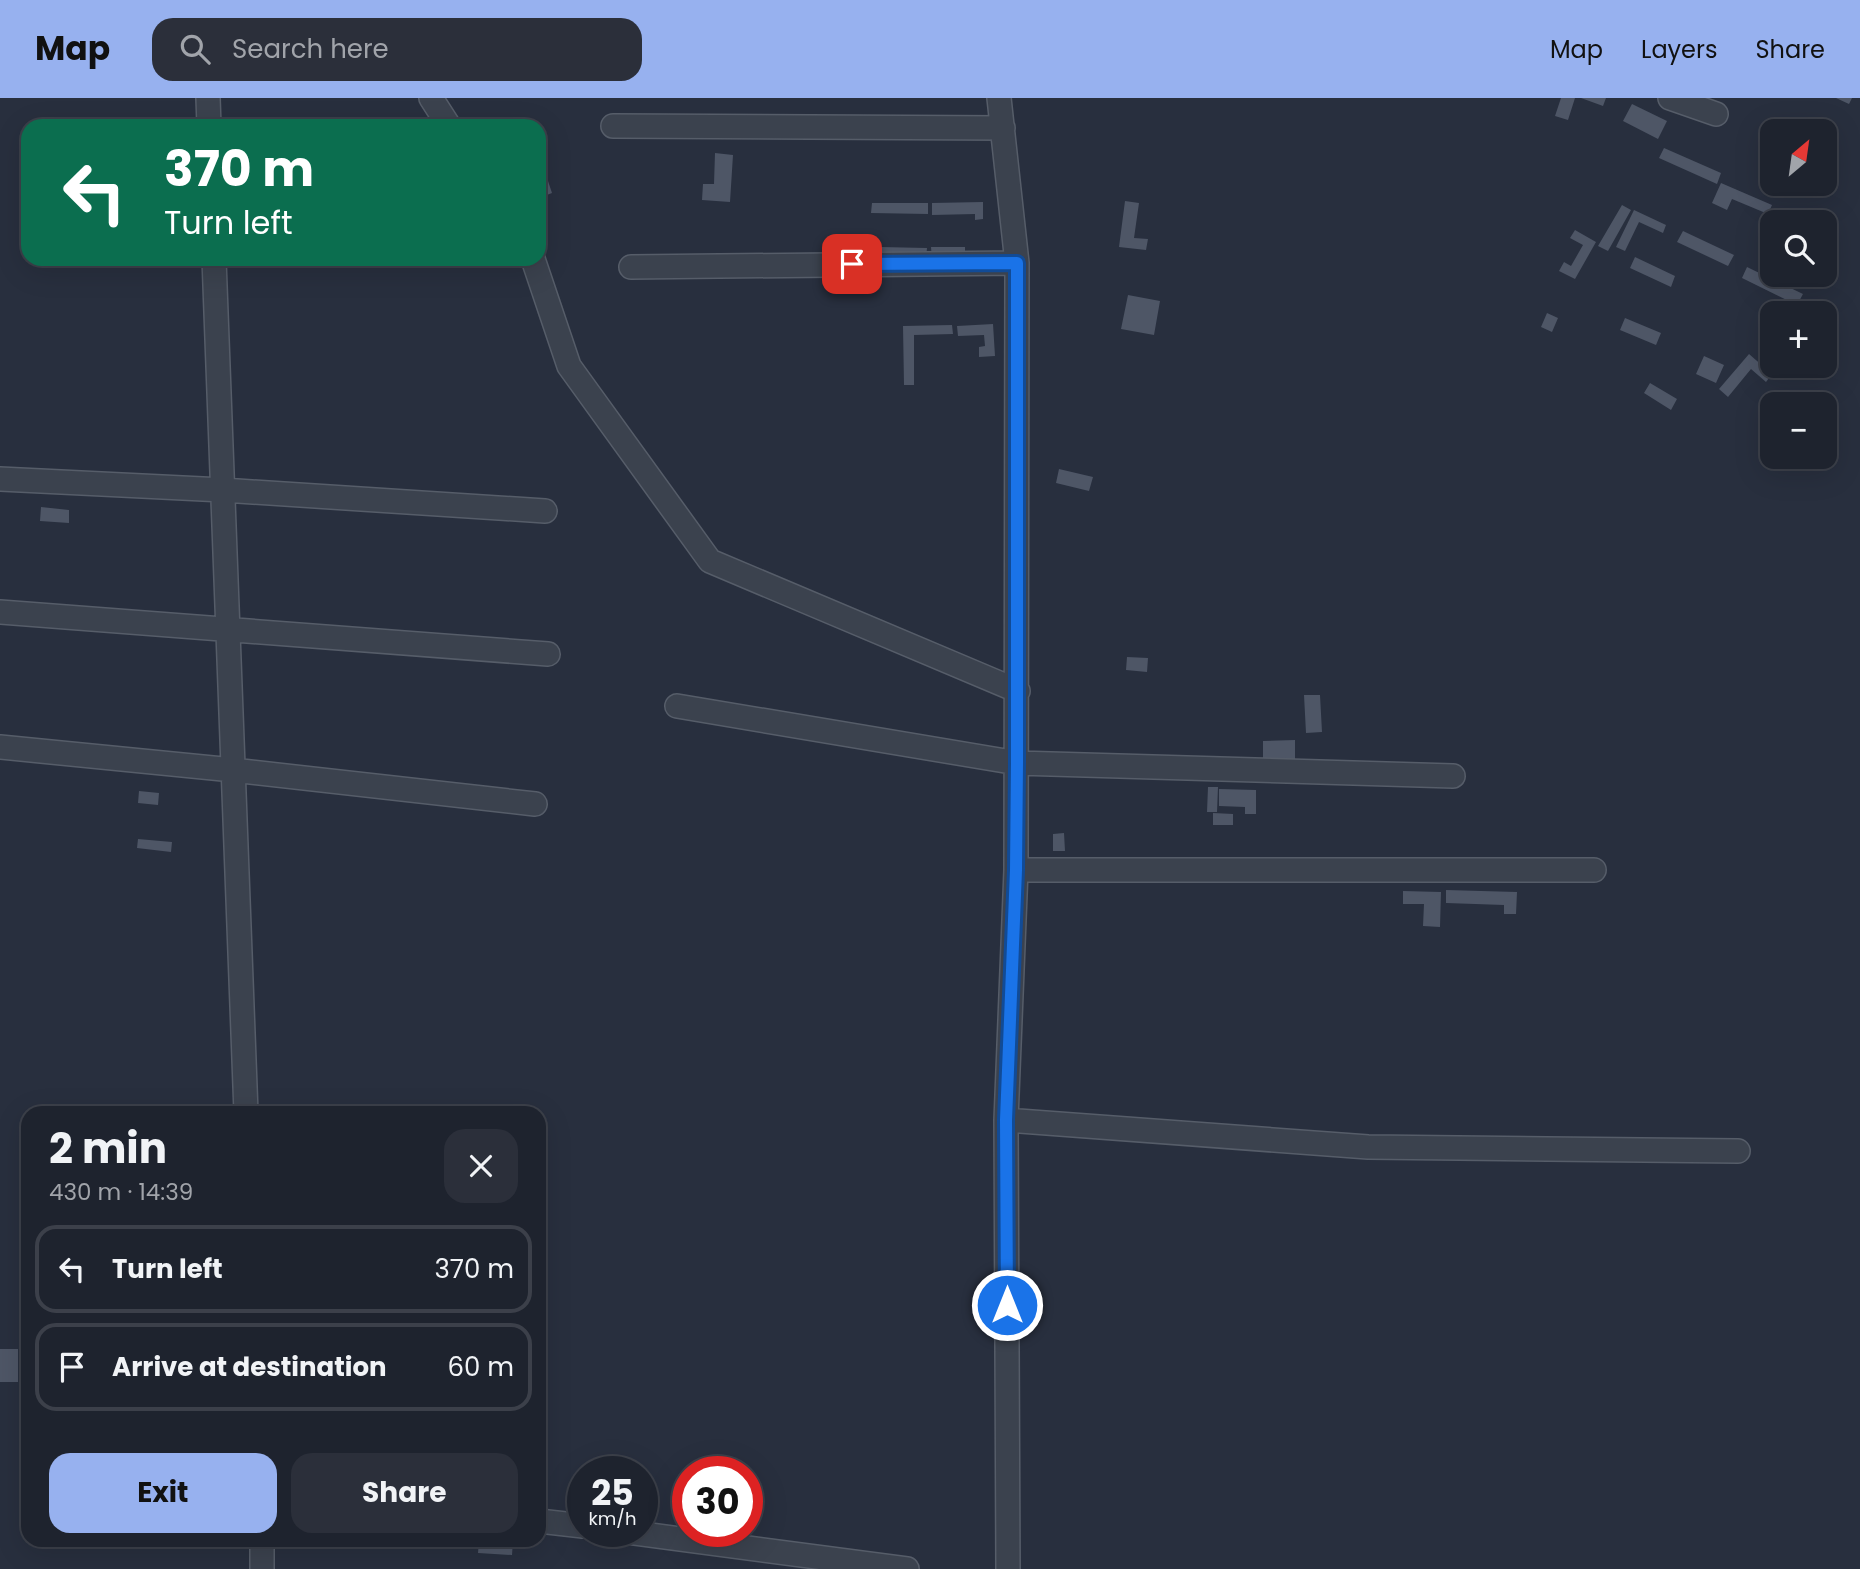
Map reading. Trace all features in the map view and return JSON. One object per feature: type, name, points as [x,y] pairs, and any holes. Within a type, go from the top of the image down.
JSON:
[{"type":"street","points":[[208,98],[209,119]]},
{"type":"street","points":[[431,98],[444,119]]},
{"type":"street","points":[[999,98],[1017,263],[1016,870],[1006,1120],[1008,1569]]},
{"type":"street","points":[[1670,98],[1716,114]]},
{"type":"street","points":[[613,126],[1003,128]]},
{"type":"street","points":[[631,267],[1017,263]]},
{"type":"street","points":[[214,266],[246,1106]]},
{"type":"street","points":[[535,266],[569,366],[710,561],[1018,691]]},
{"type":"street","points":[[0,479],[545,511]]},
{"type":"street","points":[[0,612],[548,654]]},
{"type":"street","points":[[677,706],[1017,763],[1453,776]]},
{"type":"street","points":[[0,747],[535,804]]},
{"type":"street","points":[[1016,870],[1594,870]]},
{"type":"street","points":[[1006,1120],[1368,1147],[1738,1151]]},
{"type":"street","points":[[546,1522],[567,1524]]},
{"type":"street","points":[[658,1536],[907,1569]]},
{"type":"street","points":[[262,1547],[262,1569]]},
{"type":"building","points":[[1561,98],[1575,98],[1568,120],[1555,116]]},
{"type":"building","points":[[1581,98],[1606,98],[1603,106]]},
{"type":"building","points":[[1836,98],[1852,98],[1849,104]]},
{"type":"building","points":[[1632,104],[1667,121],[1658,139],[1623,121]]},
{"type":"building","points":[[1664,148],[1721,173],[1717,184],[1659,158]]},
{"type":"building","points":[[715,153],[733,155],[730,202],[702,200],[703,184],[714,184]]},
{"type":"building","points":[[548,181],[552,193],[546,195]]},
{"type":"building","points":[[1721,183],[1772,205],[1770,210],[1760,211],[1732,199],[1727,210],[1712,203]]},
{"type":"building","points":[[1125,201],[1139,203],[1134,238],[1148,239],[1146,250],[1119,247]]},
{"type":"building","points":[[983,202],[983,219],[975,220],[975,214],[932,215],[932,203]]},
{"type":"building","points":[[872,203],[928,203],[928,214],[871,213]]},
{"type":"building","points":[[1622,205],[1631,210],[1608,251],[1598,246]]},
{"type":"building","points":[[1634,210],[1666,225],[1663,233],[1639,222],[1625,251],[1616,247]]},
{"type":"building","points":[[1575,230],[1596,242],[1575,279],[1559,271],[1564,262],[1571,266],[1583,245],[1570,238]]},
{"type":"building","points":[[1683,231],[1734,255],[1728,266],[1677,242]]},
{"type":"building","points":[[880,247],[927,248],[926,259],[881,258]]},
{"type":"building","points":[[931,247],[965,247],[965,259],[932,260]]},
{"type":"building","points":[[1635,257],[1675,276],[1671,287],[1630,268]]},
{"type":"building","points":[[1747,267],[1760,273],[1760,287],[1742,278]]},
{"type":"building","points":[[1760,287],[1788,287],[1803,294],[1799,301],[1789,301]]},
{"type":"building","points":[[1128,295],[1160,301],[1154,335],[1121,329]]},
{"type":"building","points":[[1547,313],[1558,318],[1552,332],[1541,327]]},
{"type":"building","points":[[1625,318],[1661,333],[1656,345],[1620,330]]},
{"type":"building","points":[[993,324],[995,356],[979,357],[979,347],[985,346],[984,335],[958,336],[957,326]]},
{"type":"building","points":[[952,325],[953,334],[914,335],[914,385],[904,385],[903,326]]},
{"type":"building","points":[[1749,354],[1760,364],[1760,377],[1751,369],[1728,397],[1719,389]]},
{"type":"building","points":[[1704,356],[1724,365],[1716,383],[1696,374]]},
{"type":"building","points":[[1650,383],[1677,399],[1671,410],[1644,393]]},
{"type":"building","points":[[1059,469],[1093,477],[1089,491],[1056,483]]},
{"type":"building","points":[[41,507],[69,510],[69,523],[40,521]]},
{"type":"building","points":[[1127,657],[1148,658],[1147,672],[1126,670]]},
{"type":"building","points":[[1304,695],[1320,695],[1322,732],[1306,733]]},
{"type":"building","points":[[1295,740],[1295,760],[1263,760],[1263,741]]},
{"type":"building","points":[[1208,787],[1218,787],[1217,812],[1207,812]]},
{"type":"building","points":[[1219,789],[1256,790],[1256,814],[1245,814],[1245,807],[1219,806]]},
{"type":"building","points":[[139,791],[159,793],[158,805],[138,803]]},
{"type":"building","points":[[1213,813],[1233,814],[1233,825],[1213,825]]},
{"type":"building","points":[[1064,833],[1065,851],[1053,851],[1053,834]]},
{"type":"building","points":[[138,839],[172,842],[171,852],[137,848]]},
{"type":"building","points":[[1446,890],[1517,892],[1516,914],[1504,914],[1504,905],[1446,903]]},
{"type":"building","points":[[1403,891],[1441,892],[1440,927],[1423,926],[1424,904],[1403,904]]},
{"type":"building","points":[[0,1349],[18,1349],[18,1382],[0,1382]]},
{"type":"building","points":[[478,1547],[513,1547],[512,1555],[478,1553]]},
{"type":"route","points":[[852,264],[1017,263],[1016,870],[1006,1120],[1007,1305]]}]
